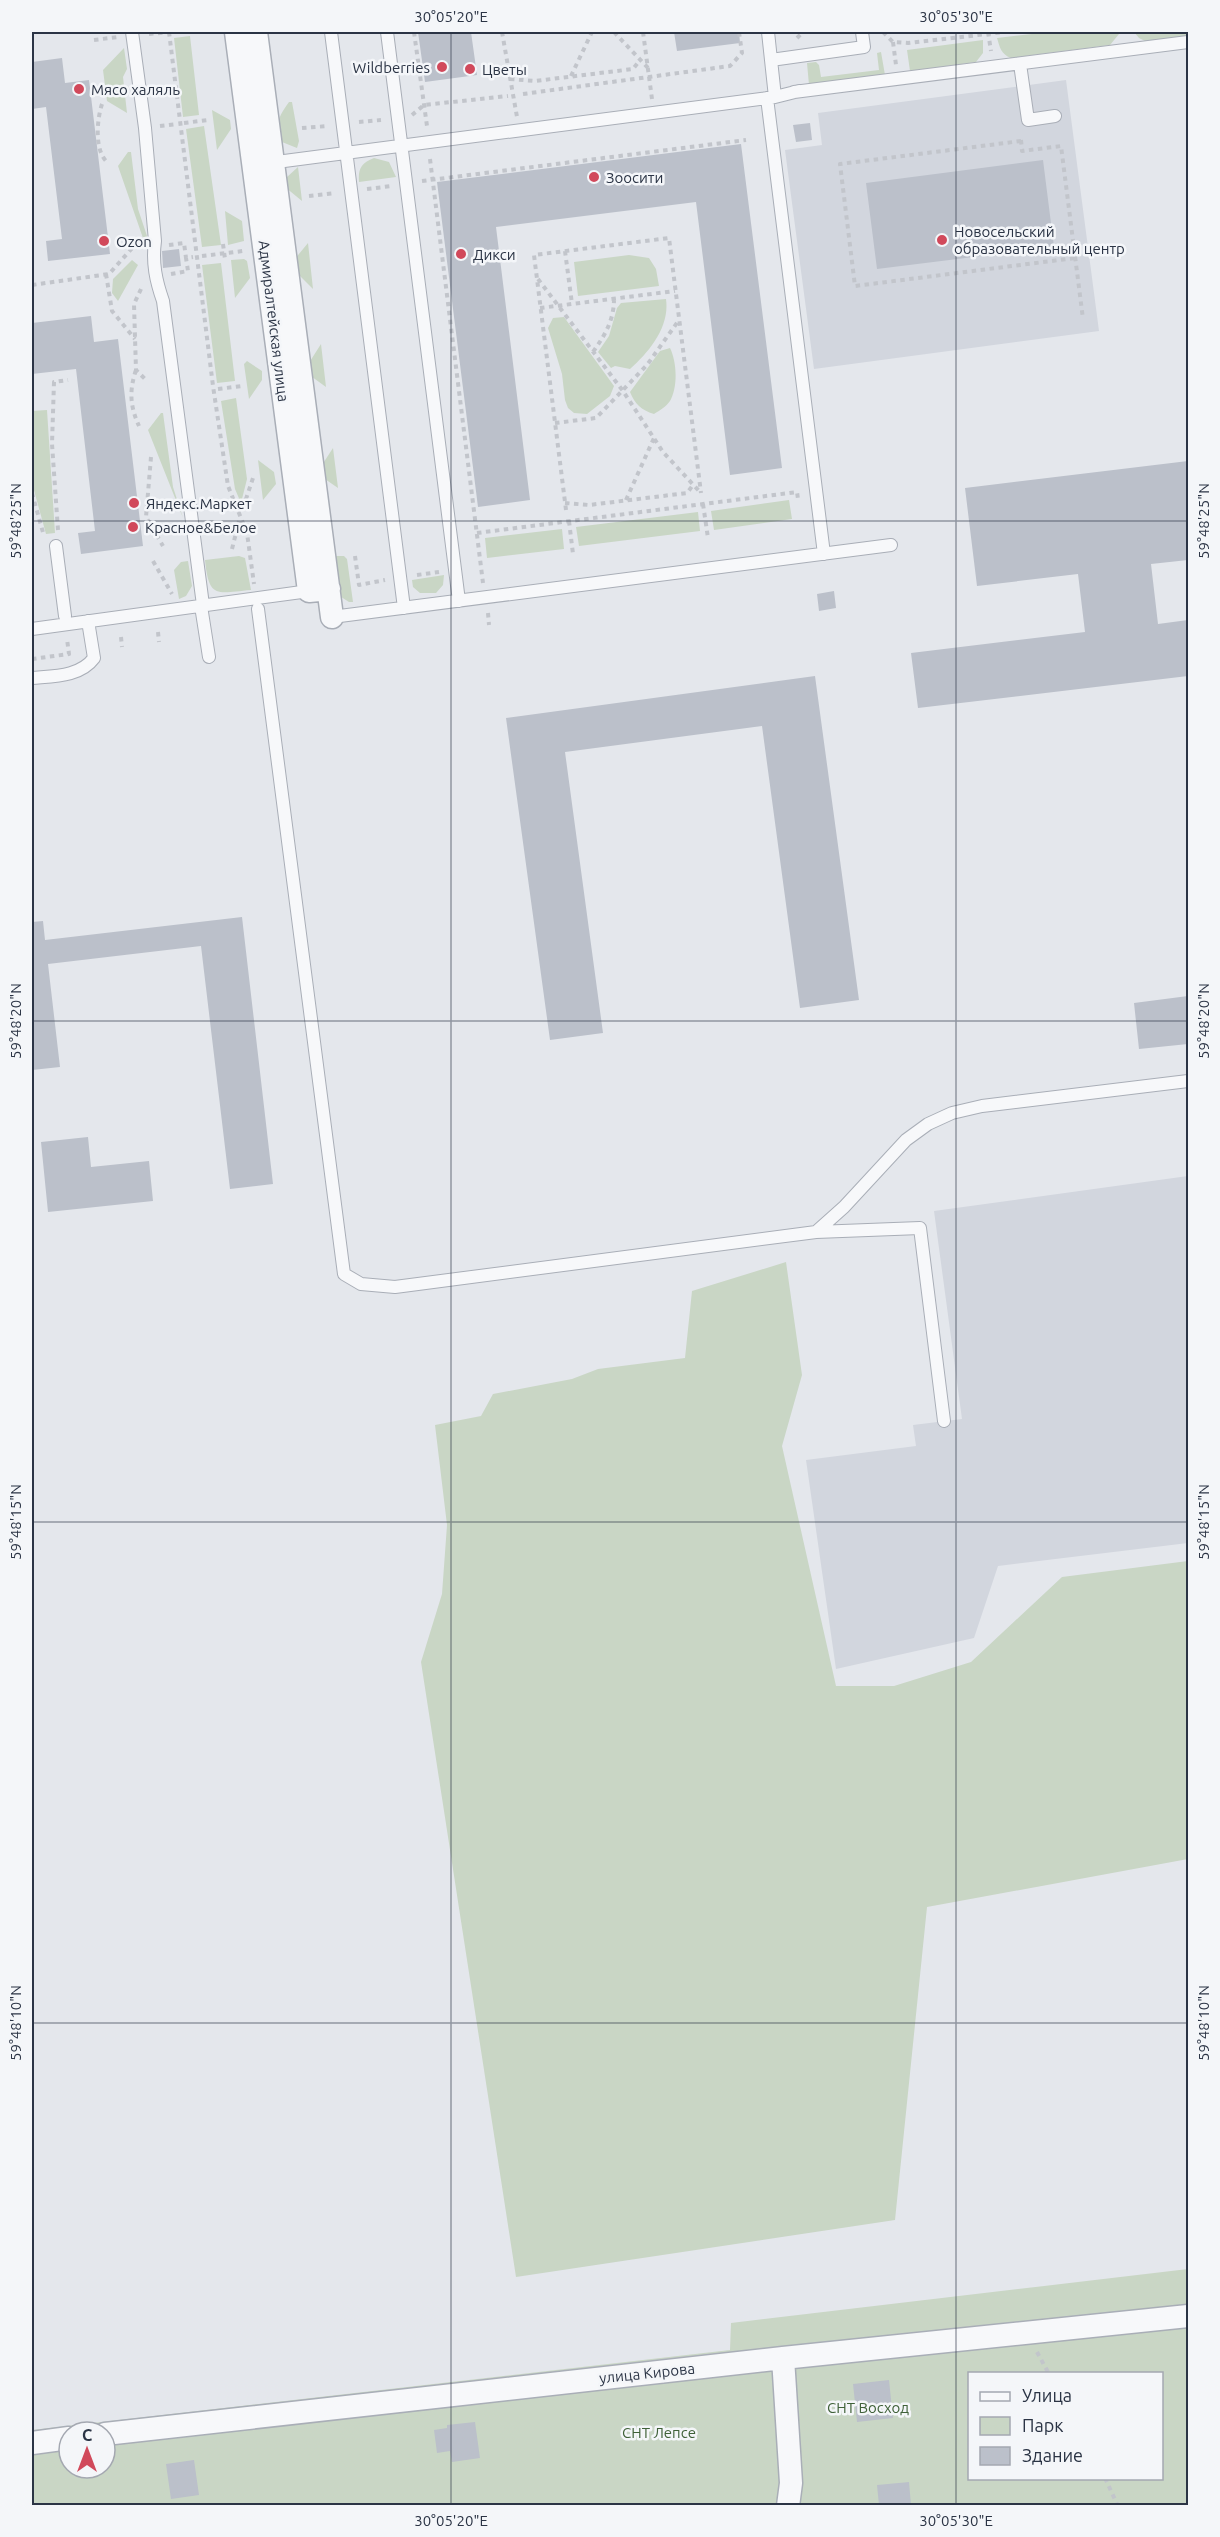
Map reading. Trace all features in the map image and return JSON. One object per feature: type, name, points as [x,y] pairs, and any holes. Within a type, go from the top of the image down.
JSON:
[{"type":"street","name":"Адмиралтейская улица","points":[[236,32],[263,164],[319,590],[332,617]]},
{"type":"street","name":"Адмиралтейская улица","points":[[256,32],[263,164]]},
{"type":"street","name":"улица Кирова","points":[[117,2433],[783,2358],[1188,2316]]},
{"type":"street","points":[[783,2358],[791,2484],[788,2505]]},
{"type":"street","points":[[32,2443],[57,2440]]},
{"type":"lane","points":[[331,32],[404,608]]},
{"type":"lane","points":[[387,32],[459,601]]},
{"type":"lane","points":[[768,32],[771,98],[824,554]]},
{"type":"lane","points":[[771,60],[864,47],[862,32]]},
{"type":"lane","points":[[129,34],[145,128],[155,241],[153,252],[155,277],[163,301],[209,657]]},
{"type":"lane","points":[[263,164],[518,129],[771,98],[790,92],[1188,42]]},
{"type":"lane","points":[[1020,63],[1028,120],[1055,116]]},
{"type":"lane","points":[[332,617],[891,545]]},
{"type":"lane","points":[[56,546],[65,616]]},
{"type":"lane","points":[[32,629],[319,590]]},
{"type":"lane","points":[[258,609],[344,1274],[361,1284],[395,1287],[816,1232],[920,1228],[944,1421]]},
{"type":"lane","points":[[32,678],[75,673],[88,667],[94,658],[88,621]]},
{"type":"lane","points":[[816,1232],[844,1207],[906,1140],[928,1124],[952,1113],[982,1106],[1188,1081]]},
{"type":"path","points":[[103,32],[104,39]]},
{"type":"path","points":[[147,34],[170,32],[213,386],[228,486],[247,533],[252,567]]},
{"type":"path","points":[[414,32],[427,130]]},
{"type":"path","points":[[502,32],[518,129]]},
{"type":"path","points":[[571,76],[592,32]]},
{"type":"path","points":[[614,32],[648,68]]},
{"type":"path","points":[[643,32],[654,112]]},
{"type":"path","points":[[523,94],[730,66],[742,53],[739,32]]},
{"type":"path","points":[[797,38],[803,32]]},
{"type":"path","points":[[884,32],[893,42],[908,43],[1005,32]]},
{"type":"path","points":[[94,40],[129,34]]},
{"type":"path","points":[[510,79],[535,81],[633,69],[640,60]]},
{"type":"path","points":[[424,105],[508,96]]},
{"type":"path","points":[[102,104],[97,118],[102,157],[107,162]]},
{"type":"path","points":[[184,123],[208,120]]},
{"type":"path","points":[[155,127],[177,124]]},
{"type":"path","points":[[302,128],[343,124]]},
{"type":"path","points":[[1020,130],[1022,151],[1061,146],[1083,319]]},
{"type":"path","points":[[431,180],[746,140]]},
{"type":"path","points":[[1021,141],[840,164],[855,286],[1076,258]]},
{"type":"path","points":[[430,152],[431,180],[484,587]]},
{"type":"path","points":[[363,189],[396,185]]},
{"type":"path","points":[[309,196],[341,192]]},
{"type":"path","points":[[536,278],[623,391],[663,452],[701,493],[669,238],[534,255],[536,278],[566,510]]},
{"type":"path","points":[[161,246],[184,243],[188,271],[164,276]]},
{"type":"path","points":[[32,285],[109,274],[134,246],[142,244]]},
{"type":"path","points":[[223,244],[225,259]]},
{"type":"path","points":[[202,256],[245,251]]},
{"type":"path","points":[[565,251],[572,304]]},
{"type":"path","points":[[186,258],[193,257]]},
{"type":"path","points":[[106,274],[112,311],[135,339]]},
{"type":"path","points":[[139,426],[133,412],[130,389],[136,370],[134,304],[142,287]]},
{"type":"path","points":[[540,308],[675,291]]},
{"type":"path","points":[[593,352],[606,335],[611,321],[614,299]]},
{"type":"path","points":[[555,423],[596,418],[647,365],[679,320]]},
{"type":"path","points":[[136,370],[145,379]]},
{"type":"path","points":[[32,493],[44,537],[58,535],[52,444],[54,382],[68,380]]},
{"type":"path","points":[[218,389],[242,386]]},
{"type":"path","points":[[625,501],[654,438]]},
{"type":"path","points":[[151,457],[146,518],[163,546]]},
{"type":"path","points":[[243,508],[254,475]]},
{"type":"path","points":[[565,503],[589,505],[687,493],[693,485]]},
{"type":"path","points":[[477,533],[797,492]]},
{"type":"path","points":[[703,504],[708,538]]},
{"type":"path","points":[[232,549],[239,521]]},
{"type":"path","points":[[569,521],[573,554]]},
{"type":"path","points":[[355,556],[359,585],[389,579]]},
{"type":"path","points":[[153,561],[172,590],[173,601]]},
{"type":"path","points":[[410,576],[446,571]]},
{"type":"path","points":[[158,632],[159,642]]},
{"type":"path","points":[[32,659],[69,654],[67,634]]},
{"type":"path","points":[[121,637],[122,647]]},
{"type":"path","points":[[51,645],[52,656]]},
{"type":"path","points":[[1106,2480],[1118,2505]]},
{"type":"shaded area","name":"Новосельский образовательный центр","points":[[1066,80],[1099,331],[814,369],[785,150],[822,145],[818,113]]},
{"type":"shaded area","points":[[1188,1176],[1188,1543],[998,1566],[974,1638],[836,1669],[806,1460],[916,1446],[913,1425],[962,1419],[934,1211]]},
{"type":"green space","points":[[1050,32],[1118,32],[1119,34],[1110,45],[1011,58],[1003,53],[997,38]]},
{"type":"green space","points":[[1134,32],[1188,32],[1188,36],[1145,41]]},
{"type":"green space","points":[[190,36],[199,115],[183,117],[174,38]]},
{"type":"green space","points":[[983,40],[983,53],[976,62],[910,71],[907,50]]},
{"type":"green space","points":[[124,48],[127,69],[123,77],[127,113],[107,101],[103,70]]},
{"type":"green space","points":[[881,52],[885,75],[809,85],[807,63],[816,62],[819,65],[821,77],[879,70],[877,53]]},
{"type":"green space","points":[[289,102],[292,102],[299,141],[297,148],[282,142],[278,125],[282,112]]},
{"type":"green space","points":[[212,110],[230,120],[231,129],[217,150]]},
{"type":"green space","points":[[204,126],[221,245],[202,247],[186,129]]},
{"type":"green space","points":[[128,152],[131,152],[138,209],[148,239],[144,241],[118,166]]},
{"type":"green space","points":[[374,158],[389,162],[396,177],[359,182],[361,167]]},
{"type":"green space","points":[[298,167],[302,201],[285,187],[287,177]]},
{"type":"green space","points":[[225,211],[242,221],[244,241],[228,245]]},
{"type":"green space","points":[[308,243],[313,289],[295,271],[294,260]]},
{"type":"green space","points":[[629,255],[649,258],[656,269],[659,286],[578,296],[574,262]]},
{"type":"green space","points":[[244,259],[247,261],[250,278],[235,298],[231,260]]},
{"type":"green space","points":[[132,260],[138,265],[118,301],[112,293],[113,279]]},
{"type":"green space","points":[[221,263],[235,381],[217,383],[202,265]]},
{"type":"green space","points":[[666,299],[665,319],[651,347],[630,369],[615,366],[611,368],[598,352],[609,336],[617,308],[621,303]]},
{"type":"green space","points":[[564,317],[614,386],[610,396],[587,414],[574,413],[568,408],[565,400],[562,374],[548,328],[553,318]]},
{"type":"green space","points":[[321,344],[326,387],[308,374],[307,366]]},
{"type":"green space","points":[[670,348],[675,367],[673,395],[663,408],[654,414],[639,406],[630,392],[660,351]]},
{"type":"green space","points":[[247,361],[262,371],[262,380],[249,399],[244,364]]},
{"type":"green space","points":[[236,398],[247,479],[241,503],[235,489],[221,401]]},
{"type":"green space","points":[[47,410],[55,533],[46,534],[32,483],[32,411]]},
{"type":"green space","points":[[163,413],[173,487],[183,518],[148,430]]},
{"type":"green space","points":[[333,448],[338,488],[322,477],[320,468]]},
{"type":"green space","points":[[258,460],[274,472],[276,484],[263,500]]},
{"type":"green space","points":[[789,500],[792,519],[714,530],[711,511]]},
{"type":"green space","points":[[698,512],[700,531],[579,546],[576,527]]},
{"type":"green space","points":[[562,529],[564,549],[487,558],[485,538]]},
{"type":"green space","points":[[239,556],[245,558],[251,590],[216,591],[209,582],[205,560]]},
{"type":"green space","points":[[344,556],[347,559],[353,602],[338,595],[332,558]]},
{"type":"green space","points":[[188,561],[192,586],[186,596],[179,599],[174,570],[181,562]]},
{"type":"green space","points":[[444,575],[443,585],[436,593],[420,593],[413,587],[412,580]]},
{"type":"green space","points":[[786,1262],[802,1375],[782,1446],[836,1686],[894,1686],[971,1662],[1062,1577],[1188,1561],[1188,1859],[927,1907],[895,2220],[516,2277],[421,1662],[442,1594],[447,1525],[435,1425],[481,1416],[493,1394],[572,1379],[598,1369],[685,1358],[692,1291]]},
{"type":"green space","points":[[1188,2269],[1188,2505],[32,2505],[32,2430],[57,2427],[57,2480],[117,2480],[117,2420],[730,2350],[731,2323]]},
{"type":"building","points":[[418,32],[471,32],[477,75],[425,82]]},
{"type":"building","points":[[674,32],[739,32],[740,43],[677,51]]},
{"type":"building","points":[[62,58],[65,83],[89,80],[110,254],[48,261],[46,241],[62,239],[46,107],[32,109],[32,62]]},
{"type":"building","points":[[810,123],[812,140],[796,142],[793,125]]},
{"type":"building","points":[[741,144],[782,468],[730,475],[696,202],[496,227],[530,500],[478,507],[437,182]]},
{"type":"building","points":[[1043,160],[1054,247],[877,269],[866,183]]},
{"type":"building","points":[[179,249],[181,266],[163,268],[162,251]]},
{"type":"building","points":[[91,316],[94,342],[118,339],[143,546],[81,554],[78,533],[95,531],[76,369],[32,374],[32,323]]},
{"type":"building","points":[[1188,461],[1188,560],[1151,564],[1158,624],[1188,620],[1188,676],[918,708],[911,653],[1085,632],[1078,574],[977,586],[965,488]]},
{"type":"building","points":[[834,591],[836,608],[819,611],[817,594]]},
{"type":"building","points":[[815,676],[859,1000],[800,1008],[762,726],[565,752],[603,1033],[550,1040],[506,718]]},
{"type":"building","points":[[242,917],[273,1184],[230,1189],[201,946],[48,964],[60,1067],[32,1070],[32,922],[43,921],[45,940]]},
{"type":"building","points":[[1188,996],[1188,1044],[1139,1049],[1134,1003]]},
{"type":"building","points":[[88,1137],[91,1167],[149,1161],[153,1201],[48,1212],[41,1142]]},
{"type":"building","points":[[889,2380],[893,2418],[857,2422],[853,2384]]},
{"type":"building","points":[[475,2422],[480,2458],[452,2462],[450,2451],[437,2453],[434,2430],[447,2428],[447,2425]]},
{"type":"building","points":[[194,2460],[199,2495],[171,2499],[166,2464]]},
{"type":"building","points":[[909,2482],[911,2505],[879,2505],[877,2485]]},
{"type":"place","name":"Wildberries","points":[[442,67]]},
{"type":"place","name":"Цветы","points":[[470,69]]},
{"type":"place","name":"Мясо халяль","points":[[79,89]]},
{"type":"place","name":"Зоосити","points":[[594,177]]},
{"type":"place","name":"Новосельский образовательный центр","points":[[942,240]]},
{"type":"place","name":"Ozon","points":[[104,241]]},
{"type":"place","name":"Дикси","points":[[461,254]]},
{"type":"place","name":"Яндекс.Маркет","points":[[134,503]]},
{"type":"place","name":"Красное&Белое","points":[[133,527]]},
{"type":"park label","name":"СНТ Восход","points":[[868,2407]]},
{"type":"park label","name":"СНТ Лепсе","points":[[659,2432]]}]
